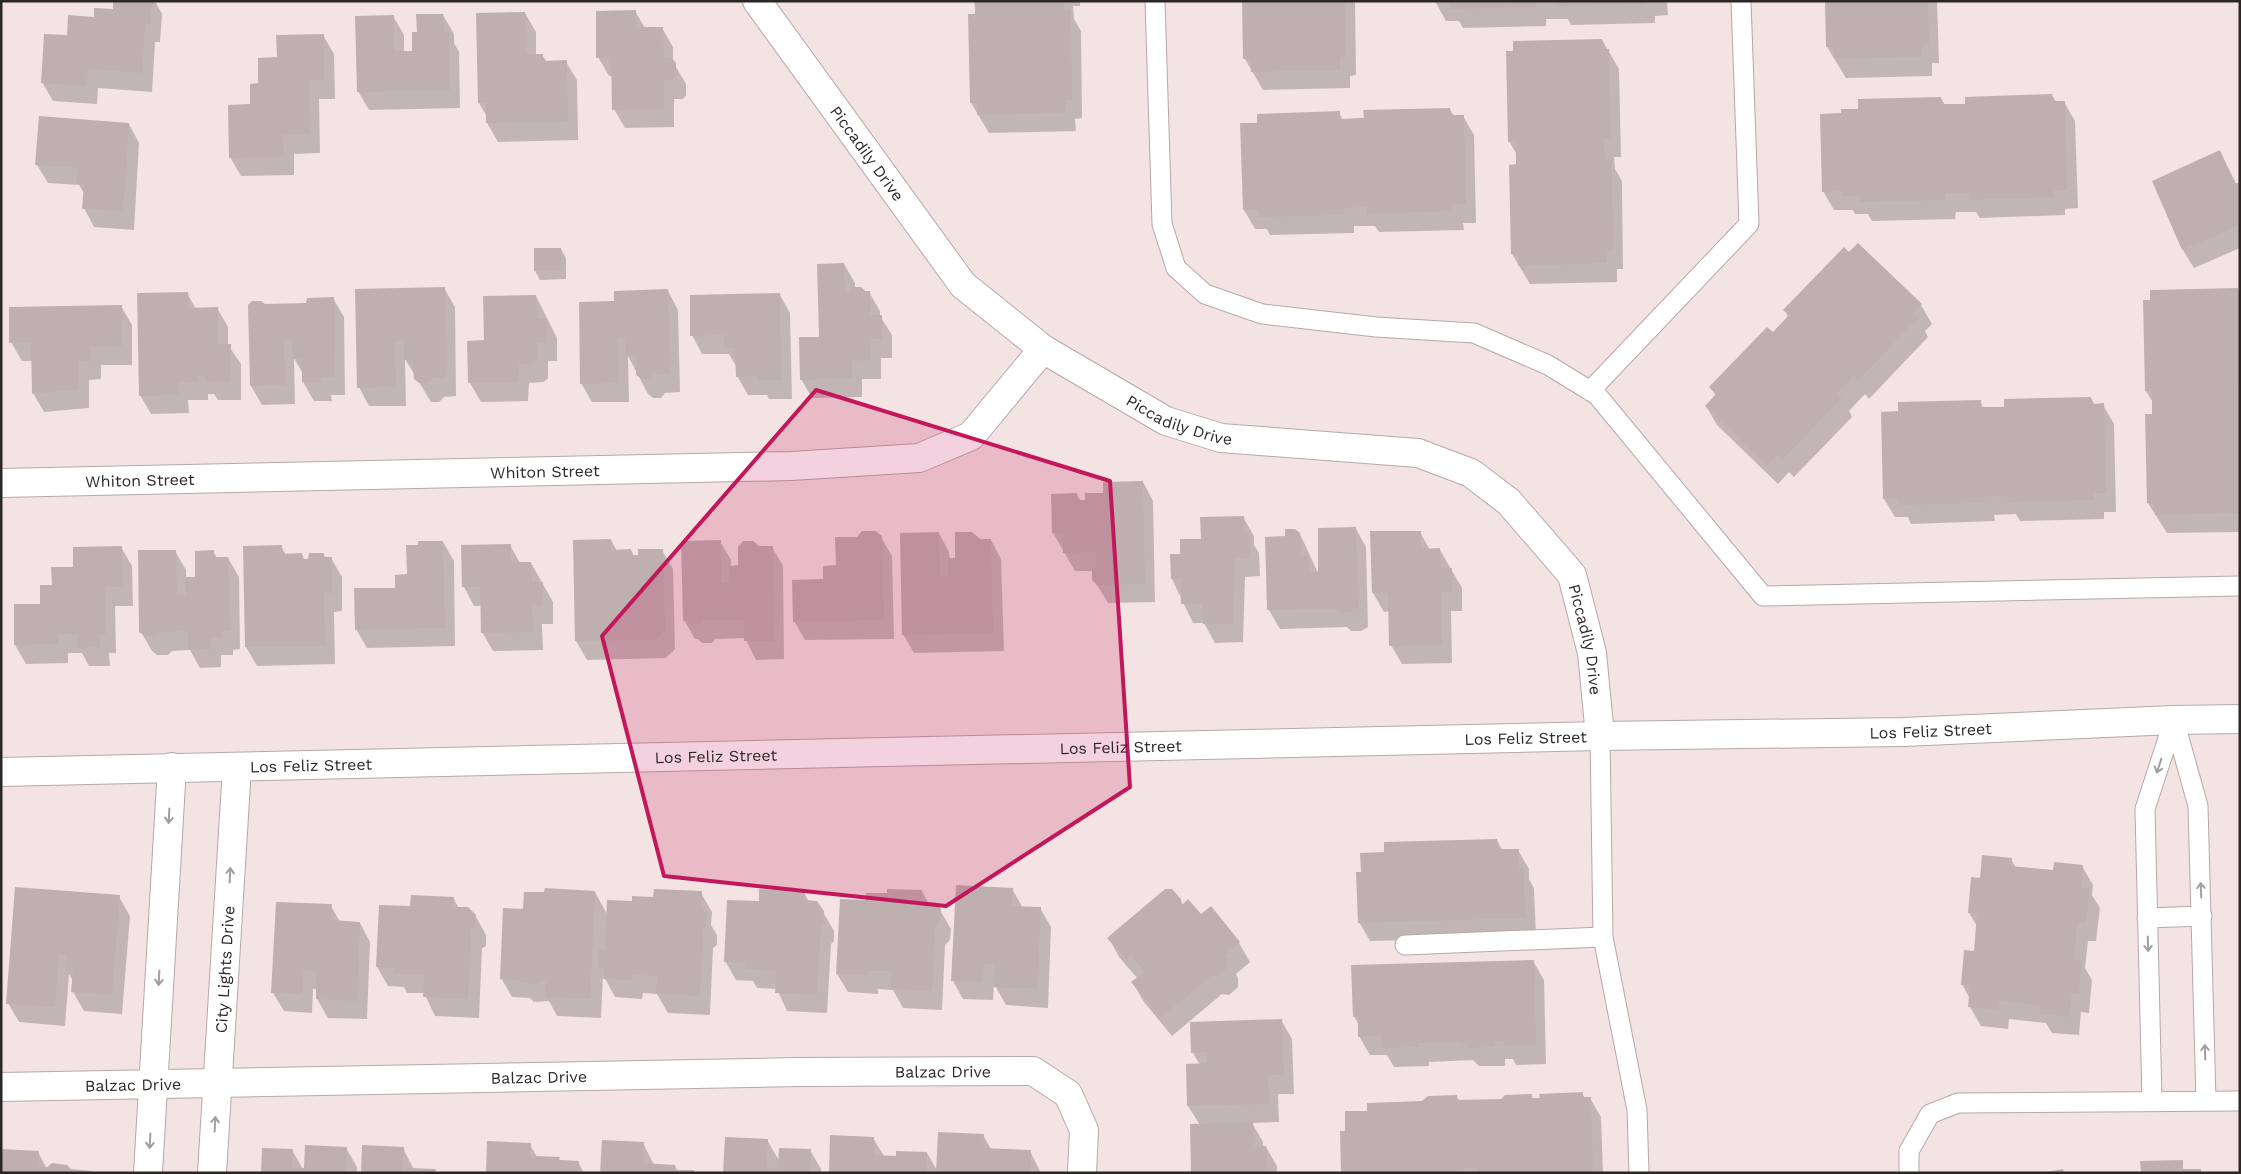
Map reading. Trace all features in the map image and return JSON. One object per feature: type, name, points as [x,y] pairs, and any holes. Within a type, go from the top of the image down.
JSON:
[{"type":"street","name":"Piccadily Drive","points":[[757,1],[963,284],[1043,349],[1166,421],[1221,438],[1418,453],[1471,473],[1508,502],[1572,575],[1592,653],[1600,736]]},
{"type":"street","name":"Whiton Street","points":[[1,483],[791,466],[919,458],[971,436],[1043,349]]},
{"type":"street","name":"Los Feliz Street","points":[[1,772],[1600,736],[1904,732],[2174,720],[2240,719]]},
{"type":"street","name":"City Lights Drive","points":[[212,1173],[237,767]]},
{"type":"street","points":[[148,1173],[172,768]]},
{"type":"street","name":"Balzac Drive","points":[[1,1087],[799,1072],[1033,1071],[1068,1094],[1084,1130],[1082,1173]]},
{"type":"lane","points":[[1155,1],[1162,224],[1176,268],[1205,294],[1262,314],[1376,326],[1474,333],[1548,365],[1597,395],[1763,596],[2240,586]]},
{"type":"lane","points":[[1590,391],[1749,224],[1741,1]]},
{"type":"lane","points":[[2174,720],[2198,806],[2206,1101]]},
{"type":"lane","points":[[2152,1101],[2145,809],[2174,720]]},
{"type":"lane","points":[[1600,736],[1603,937],[1637,1110],[1639,1173]]},
{"type":"lane","points":[[2147,918],[2202,916]]},
{"type":"lane","points":[[1405,944],[1603,937]]},
{"type":"lane","points":[[1909,1173],[1909,1151],[1930,1114],[1958,1103],[2240,1101]]},
{"type":"highlighted area","points":[[816,390],[1110,481],[1130,787],[946,906],[664,876],[602,636]]},
{"type":"building","points":[[113,1],[152,1],[150,24],[145,24],[142,73],[88,69],[87,86],[41,83],[44,34],[67,35],[68,15],[94,17],[94,8],[113,9]]},
{"type":"building","points":[[975,1],[1064,1],[1064,11],[1071,10],[1072,100],[1065,100],[1066,113],[977,115],[977,103],[970,103],[968,14],[975,14]]},
{"type":"building","points":[[1242,1],[1345,1],[1346,57],[1340,57],[1340,70],[1251,72],[1251,59],[1243,59]]},
{"type":"building","points":[[1450,1],[1536,1],[1536,7],[1450,9]]},
{"type":"building","points":[[1559,1],[1645,1],[1645,4],[1559,6]]},
{"type":"building","points":[[1825,1],[1928,1],[1929,44],[1921,45],[1922,57],[1834,59],[1833,47],[1826,47]]},
{"type":"building","points":[[636,10],[636,27],[663,27],[664,58],[672,58],[676,63],[676,76],[672,80],[664,80],[664,109],[612,110],[611,57],[596,58],[596,11]]},
{"type":"building","points":[[525,12],[526,54],[543,54],[543,61],[567,60],[568,122],[486,123],[486,103],[478,103],[476,13]]},
{"type":"building","points":[[416,14],[443,14],[444,31],[449,32],[450,90],[357,92],[355,16],[394,15],[394,51],[412,51],[412,32],[417,32]]},
{"type":"building","points":[[324,34],[324,80],[309,80],[310,134],[283,135],[284,157],[229,158],[228,105],[250,104],[250,84],[258,83],[258,58],[277,57],[276,35]]},
{"type":"building","points":[[1602,39],[1603,49],[1609,49],[1611,138],[1604,138],[1605,161],[1612,161],[1613,251],[1607,251],[1607,263],[1518,266],[1518,254],[1511,254],[1509,165],[1516,164],[1516,141],[1508,142],[1506,51],[1513,51],[1513,41]]},
{"type":"building","points":[[2052,94],[2052,101],[2065,101],[2067,190],[2054,190],[2055,197],[1968,200],[1969,193],[1945,193],[1945,200],[1860,202],[1860,196],[1843,196],[1843,191],[1822,192],[1820,114],[1841,113],[1841,109],[1858,109],[1858,99],[1941,97],[1942,104],[1965,104],[1965,97]]},
{"type":"building","points":[[1450,108],[1451,115],[1464,115],[1466,204],[1453,205],[1453,211],[1367,214],[1367,207],[1344,208],[1344,215],[1258,217],[1259,210],[1243,210],[1240,123],[1257,123],[1257,114],[1340,111],[1340,119],[1364,118],[1363,110]]},
{"type":"building","points":[[39,116],[129,123],[123,211],[82,209],[84,184],[76,184],[78,168],[35,165]]},
{"type":"building","points":[[2220,150],[2235,184],[2240,182],[2240,225],[2182,250],[2152,181]]},
{"type":"building","points":[[1858,243],[1922,304],[1913,313],[1918,318],[1858,381],[1854,376],[1837,393],[1842,398],[1783,459],[1778,454],[1767,466],[1705,406],[1716,394],[1709,387],[1767,327],[1773,332],[1789,315],[1783,310],[1844,247],[1849,252]]},
{"type":"building","points":[[534,248],[561,248],[561,270],[534,271]]},
{"type":"building","points":[[844,263],[845,292],[848,292],[852,287],[861,287],[865,291],[870,291],[870,315],[882,315],[882,339],[871,339],[871,360],[852,361],[852,378],[800,380],[799,337],[819,337],[817,264]]},
{"type":"building","points":[[445,287],[446,378],[433,378],[428,383],[419,383],[414,379],[413,360],[404,360],[404,341],[395,342],[396,387],[357,388],[355,289]]},
{"type":"building","points":[[2238,288],[2240,513],[2155,515],[2154,503],[2147,503],[2145,414],[2152,414],[2152,391],[2145,391],[2143,300],[2150,300],[2150,290]]},
{"type":"building","points":[[668,289],[670,374],[654,374],[650,379],[642,379],[636,375],[636,355],[626,355],[626,337],[618,338],[619,383],[580,384],[579,302],[614,301],[614,291]]},
{"type":"building","points":[[188,292],[189,308],[218,307],[218,344],[231,344],[231,381],[205,382],[205,376],[198,376],[198,382],[178,382],[179,395],[139,396],[137,293]]},
{"type":"building","points":[[780,293],[781,380],[757,380],[757,376],[736,377],[735,348],[724,348],[724,335],[690,336],[690,295]]},
{"type":"building","points":[[536,295],[537,318],[547,318],[547,343],[538,343],[538,359],[533,364],[519,364],[518,382],[468,383],[467,341],[484,340],[483,296]]},
{"type":"building","points":[[334,297],[335,377],[321,377],[321,382],[302,382],[302,358],[293,359],[292,339],[284,339],[285,385],[250,386],[248,305],[252,301],[261,301],[265,304],[306,303],[307,298]]},
{"type":"building","points":[[122,305],[122,346],[90,347],[91,361],[79,361],[79,389],[32,394],[31,342],[9,343],[9,307]]},
{"type":"building","points":[[2091,397],[2092,404],[2104,403],[2106,493],[2094,493],[2094,500],[2008,502],[2007,496],[1984,496],[1985,503],[1899,505],[1899,498],[1883,499],[1881,412],[1898,411],[1898,402],[1981,400],[1981,407],[2004,407],[2004,399]]},
{"type":"building","points":[[1143,481],[1145,584],[1097,585],[1092,580],[1092,571],[1096,565],[1096,552],[1063,553],[1063,533],[1052,533],[1051,494],[1077,493],[1078,500],[1085,500],[1085,493],[1103,493],[1103,482]]},
{"type":"building","points":[[1244,516],[1244,533],[1249,533],[1250,558],[1235,558],[1233,624],[1203,624],[1202,604],[1181,604],[1181,579],[1171,579],[1170,554],[1180,554],[1180,539],[1201,539],[1200,517]]},
{"type":"building","points":[[1356,527],[1358,608],[1354,608],[1351,612],[1340,613],[1335,609],[1267,610],[1265,537],[1285,536],[1285,529],[1295,529],[1300,533],[1301,555],[1309,555],[1309,572],[1318,572],[1318,528]]},
{"type":"building","points":[[862,531],[876,531],[882,536],[884,620],[793,622],[792,580],[823,579],[823,566],[836,565],[835,537],[857,537]]},
{"type":"building","points":[[1370,531],[1421,531],[1421,549],[1440,548],[1441,568],[1452,568],[1452,592],[1441,592],[1442,645],[1389,646],[1388,593],[1372,593]]},
{"type":"building","points":[[939,532],[940,576],[948,575],[948,558],[955,558],[955,532],[972,532],[980,539],[991,539],[993,633],[902,635],[900,533]]},
{"type":"building","points":[[611,539],[612,550],[631,549],[631,555],[638,555],[638,549],[663,549],[665,630],[655,640],[575,641],[573,540]]},
{"type":"building","points":[[721,540],[721,583],[730,583],[729,566],[738,565],[738,547],[743,541],[753,541],[759,546],[773,546],[774,641],[744,641],[744,620],[704,620],[701,624],[690,625],[686,620],[683,621],[681,541]]},
{"type":"building","points":[[418,541],[443,541],[445,628],[355,630],[354,588],[395,588],[395,575],[407,574],[406,545],[418,545]]},
{"type":"building","points":[[511,544],[511,562],[531,562],[532,582],[543,582],[543,605],[532,605],[533,632],[481,633],[480,587],[462,587],[461,545]]},
{"type":"building","points":[[282,545],[282,554],[302,553],[303,559],[308,559],[309,553],[324,553],[324,557],[332,557],[332,593],[324,593],[325,646],[245,647],[243,546]]},
{"type":"building","points":[[122,546],[123,587],[105,587],[106,634],[99,635],[100,647],[77,648],[77,634],[58,634],[58,644],[14,645],[14,604],[40,604],[40,585],[52,585],[51,567],[73,567],[73,547]]},
{"type":"building","points":[[138,550],[176,550],[177,595],[186,595],[186,577],[195,577],[195,551],[214,550],[214,557],[228,557],[230,630],[223,631],[222,637],[211,637],[211,649],[188,649],[188,631],[161,632],[157,636],[145,636],[139,632]]},
{"type":"building","points":[[1497,839],[1498,849],[1519,849],[1519,868],[1524,868],[1525,918],[1358,923],[1356,872],[1361,872],[1360,853],[1384,852],[1384,842]]},
{"type":"building","points":[[1982,855],[2012,858],[2011,866],[2053,870],[2054,862],[2083,865],[2081,887],[2090,888],[2086,923],[2077,922],[2074,959],[2082,960],[2079,994],[2071,994],[2069,1017],[2040,1014],[2040,1005],[1999,1001],[1998,1010],[1968,1007],[1970,986],[1961,985],[1964,950],[1974,951],[1977,913],[1968,913],[1971,877],[1980,878]]},
{"type":"building","points":[[956,885],[1013,888],[1012,906],[1041,907],[1037,989],[994,987],[995,964],[984,964],[983,982],[951,981]]},
{"type":"building","points":[[15,887],[120,895],[112,995],[71,992],[73,971],[66,971],[67,954],[59,954],[55,1007],[6,1004]]},
{"type":"building","points":[[545,888],[595,891],[590,999],[545,997],[546,982],[540,981],[536,984],[522,983],[519,980],[500,979],[503,908],[523,909],[524,892],[544,892]]},
{"type":"building","points":[[654,889],[702,891],[701,908],[707,915],[706,926],[703,929],[700,996],[656,994],[657,976],[632,975],[632,980],[603,979],[604,968],[598,968],[598,950],[605,951],[607,900],[632,901],[632,896],[653,897]]},
{"type":"building","points":[[759,889],[804,891],[804,900],[817,901],[824,911],[821,924],[817,995],[775,993],[776,971],[745,969],[745,963],[724,962],[727,900],[759,901]]},
{"type":"building","points":[[887,889],[922,890],[922,902],[936,903],[941,909],[940,921],[935,926],[932,991],[891,989],[892,971],[868,971],[868,975],[836,974],[840,899],[865,900],[866,893],[887,893]]},
{"type":"building","points":[[1165,889],[1172,889],[1181,899],[1182,905],[1188,899],[1201,914],[1211,906],[1240,942],[1225,955],[1228,958],[1227,968],[1218,976],[1211,976],[1161,1018],[1131,982],[1145,972],[1131,955],[1126,960],[1107,938]]},
{"type":"building","points":[[411,895],[454,897],[453,907],[468,907],[476,915],[475,927],[471,929],[468,999],[423,997],[424,975],[395,974],[395,968],[376,967],[379,905],[410,906]]},
{"type":"building","points":[[276,902],[332,904],[331,920],[360,922],[357,1001],[316,999],[316,971],[303,970],[302,994],[271,993]]},
{"type":"building","points":[[1534,960],[1536,1045],[1504,1046],[1504,1041],[1495,1041],[1495,1047],[1467,1048],[1461,1042],[1419,1043],[1419,1047],[1382,1048],[1381,1036],[1358,1037],[1358,1016],[1353,1017],[1351,965]]},
{"type":"building","points":[[1282,1019],[1284,1075],[1268,1075],[1269,1104],[1187,1106],[1186,1064],[1207,1063],[1207,1052],[1191,1053],[1190,1022]]},
{"type":"building","points":[[1583,1092],[1583,1097],[1591,1097],[1593,1173],[1477,1173],[1477,1168],[1463,1169],[1463,1173],[1341,1173],[1340,1131],[1345,1131],[1345,1111],[1367,1111],[1367,1103],[1422,1101],[1428,1096],[1457,1095],[1457,1100],[1501,1099],[1505,1095],[1532,1094],[1532,1098],[1540,1098],[1539,1094]]},
{"type":"building","points":[[1253,1122],[1254,1146],[1266,1146],[1268,1173],[1191,1173],[1190,1124]]},
{"type":"building","points":[[938,1132],[984,1134],[983,1148],[1031,1150],[1030,1173],[936,1173]]},
{"type":"building","points":[[830,1135],[874,1137],[874,1155],[896,1156],[896,1151],[927,1152],[927,1173],[829,1173]]},
{"type":"building","points":[[725,1137],[768,1139],[766,1168],[778,1169],[779,1148],[811,1149],[810,1173],[723,1173]]},
{"type":"building","points":[[602,1140],[644,1142],[643,1163],[675,1165],[676,1170],[694,1170],[694,1173],[600,1173]]},
{"type":"building","points":[[487,1141],[531,1143],[530,1158],[535,1158],[535,1156],[560,1157],[559,1160],[579,1161],[578,1173],[486,1173]]},
{"type":"building","points":[[305,1145],[347,1147],[346,1173],[261,1173],[262,1148],[293,1149],[292,1167],[304,1168]]},
{"type":"building","points":[[362,1145],[404,1147],[403,1173],[361,1173]]},
{"type":"building","points":[[1,1149],[39,1151],[38,1167],[47,1167],[52,1163],[67,1165],[71,1169],[92,1171],[92,1173],[1,1173]]},
{"type":"building","points":[[2183,1160],[2183,1169],[2201,1169],[2201,1173],[2141,1173],[2140,1161]]},
{"type":"building","points":[[407,1168],[436,1169],[435,1173],[406,1173]]},
{"type":"building","points":[[2063,1169],[2064,1173],[2046,1172]]}]
